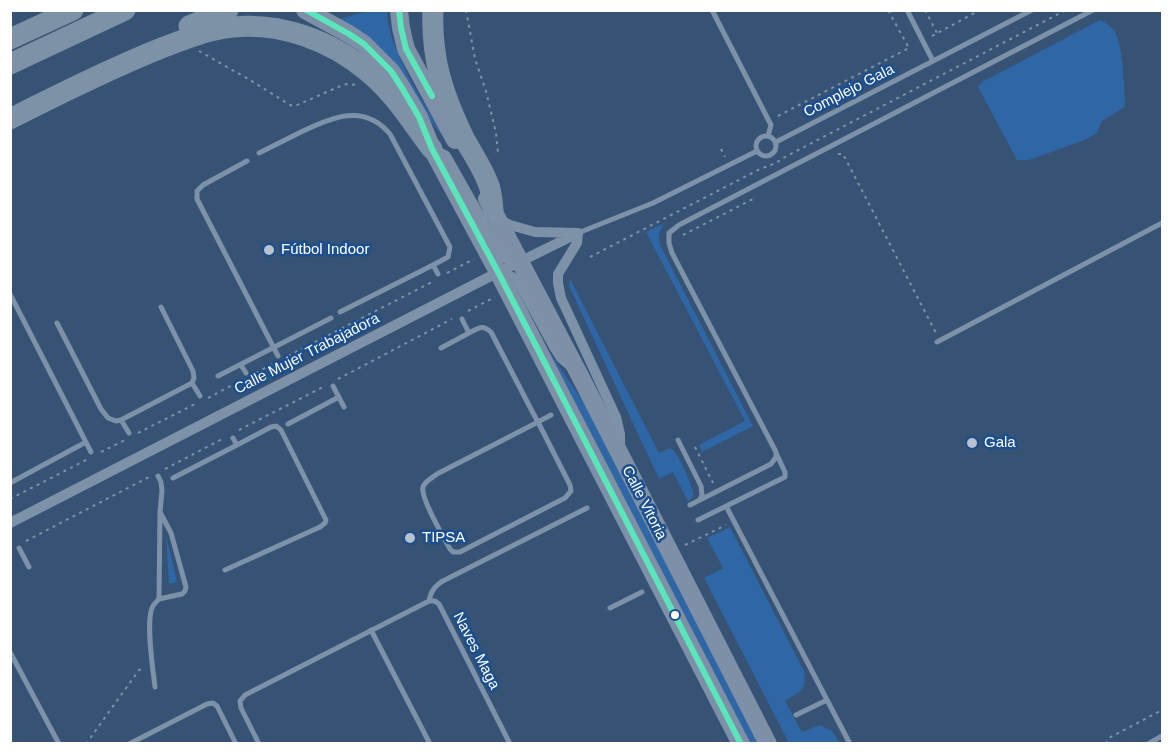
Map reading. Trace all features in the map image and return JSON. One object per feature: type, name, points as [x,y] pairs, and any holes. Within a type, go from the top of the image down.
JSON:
[{"type":"highway","points":[[10,39],[73,10]]},
{"type":"highway","points":[[10,64],[125,10]]},
{"type":"highway","points":[[10,119],[138,49],[228,10]]},
{"type":"highway","name":"Calle Vitoria","points":[[305,10],[364,44],[392,71],[419,117],[432,149],[498,272],[741,744]]},
{"type":"highway","name":"Calle Vitoria","points":[[399,10],[406,50],[521,262],[768,744]]},
{"type":"highway","points":[[433,10],[434,50],[442,85],[461,131],[488,182],[495,214]]},
{"type":"highway","points":[[66,90],[145,55],[208,31],[234,26],[275,29],[321,42],[344,54],[369,72],[386,88],[432,149]]},
{"type":"street","name":"Calle Vitoria","points":[[432,149],[446,156],[458,174],[503,256],[509,260],[521,262]]},
{"type":"street","points":[[495,214],[510,225],[535,232],[578,233],[577,243],[558,274],[559,291],[616,417],[620,434],[620,455]]},
{"type":"street","name":"Calle Mujer Trabajadora","points":[[10,523],[578,233]]},
{"type":"street","points":[[498,272],[518,282],[561,358],[579,374]]},
{"type":"lane","points":[[712,10],[771,125],[768,136]]},
{"type":"lane","points":[[907,10],[933,61]]},
{"type":"lane","name":"Complejo Gala","points":[[776,142],[1032,10]]},
{"type":"lane","points":[[698,520],[784,477],[785,472],[672,253],[669,233],[674,227],[1093,10]]},
{"type":"lane","points":[[259,153],[337,116],[358,115],[382,124],[390,134],[450,247],[448,257],[340,312]]},
{"type":"lane","points":[[761,137],[771,137],[776,142],[775,152],[770,156],[763,156],[757,151],[756,145],[761,137]]},
{"type":"lane","points":[[578,233],[653,203],[757,151]]},
{"type":"lane","points":[[247,161],[203,185],[197,191],[198,199],[278,356]]},
{"type":"lane","points":[[937,342],[1162,223]]},
{"type":"lane","points":[[433,265],[438,274]]},
{"type":"lane","points":[[10,294],[91,452]]},
{"type":"lane","points":[[57,323],[101,409],[108,418],[117,421],[192,383],[194,378],[161,307]]},
{"type":"lane","points":[[218,376],[331,318]]},
{"type":"lane","points":[[462,319],[469,333]]},
{"type":"lane","points":[[441,348],[482,327],[491,332],[538,422],[570,485],[571,491],[565,498],[460,552],[453,552],[424,496],[424,485],[437,474],[538,422],[551,415]]},
{"type":"lane","points":[[241,364],[246,373]]},
{"type":"lane","points":[[192,383],[200,396]]},
{"type":"lane","points":[[333,386],[344,407]]},
{"type":"lane","points":[[288,423],[339,397]]},
{"type":"lane","points":[[121,420],[129,433]]},
{"type":"lane","points":[[173,478],[271,427],[276,426],[281,430],[326,520],[325,523],[225,570]]},
{"type":"lane","points":[[233,438],[237,445]]},
{"type":"lane","points":[[678,440],[701,486],[702,495],[699,500]]},
{"type":"lane","points":[[10,483],[86,442]]},
{"type":"lane","points":[[690,505],[771,464],[776,457],[776,452]]},
{"type":"lane","points":[[155,687],[150,636],[151,613],[159,598],[162,490],[158,476]]},
{"type":"lane","points":[[726,506],[850,744]]},
{"type":"lane","points":[[259,744],[241,708],[240,700],[244,695],[429,601],[431,591],[441,582],[587,508]]},
{"type":"lane","points":[[159,598],[182,594],[186,586],[171,533],[160,512]]},
{"type":"lane","points":[[19,547],[29,567]]},
{"type":"lane","points":[[610,608],[642,591]]},
{"type":"lane","name":"Naves Maga","points":[[429,601],[439,604],[510,744]]},
{"type":"lane","points":[[371,630],[430,744]]},
{"type":"lane","points":[[10,652],[59,744]]},
{"type":"lane","points":[[796,715],[827,700]]},
{"type":"lane","points":[[129,744],[213,703],[218,706],[236,744]]},
{"type":"lane","points":[[1148,744],[1162,736]]},
{"type":"path","points":[[466,10],[475,59],[496,132],[498,153]]},
{"type":"path","points":[[778,116],[909,48],[888,10]]},
{"type":"path","points":[[925,10],[937,33],[980,10]]},
{"type":"path","points":[[590,256],[776,163],[1066,10]]},
{"type":"path","points":[[199,51],[290,105],[295,106],[347,84],[362,86]]},
{"type":"path","points":[[839,153],[843,154],[937,335]]},
{"type":"path","points":[[676,239],[758,196]]},
{"type":"path","points":[[19,547],[495,297]]},
{"type":"path","points":[[695,447],[717,491]]},
{"type":"path","points":[[686,545],[734,521]]},
{"type":"path","points":[[86,744],[139,670],[153,666]]},
{"type":"path","points":[[1106,744],[1109,738],[1162,710]]},
{"type":"shaded area","points":[[367,11],[387,11],[389,27],[401,61],[447,142],[415,99],[340,19]]},
{"type":"shaded area","points":[[1100,20],[1112,28],[1119,43],[1123,65],[1125,107],[1102,121],[1097,133],[1085,140],[1029,160],[1017,160],[978,87],[982,82]]},
{"type":"shaded area","points":[[664,223],[659,233],[660,245],[753,426],[702,452],[699,445],[745,421],[646,232]]},
{"type":"shaded area","points":[[570,279],[659,453],[669,448],[672,449],[682,464],[693,490],[693,496],[688,501],[673,472],[659,479],[569,286]]},
{"type":"shaded area","points":[[549,351],[584,403],[758,743],[750,743]]},
{"type":"shaded area","points":[[730,527],[804,671],[803,687],[785,701],[802,732],[820,725],[832,731],[840,743],[789,743],[704,578],[723,568],[707,538]]},
{"type":"shaded area","points":[[166,535],[177,582],[169,584]]},
{"type":"transit line","points":[[306,10],[364,44],[391,71],[402,88],[741,744]]},
{"type":"transit line","points":[[399,10],[406,49],[432,96]]},
{"type":"place","name":"Fútbol Indoor","points":[[269,250]]},
{"type":"place","name":"Gala","points":[[972,443]]},
{"type":"place","name":"TIPSA","points":[[410,538]]}]
